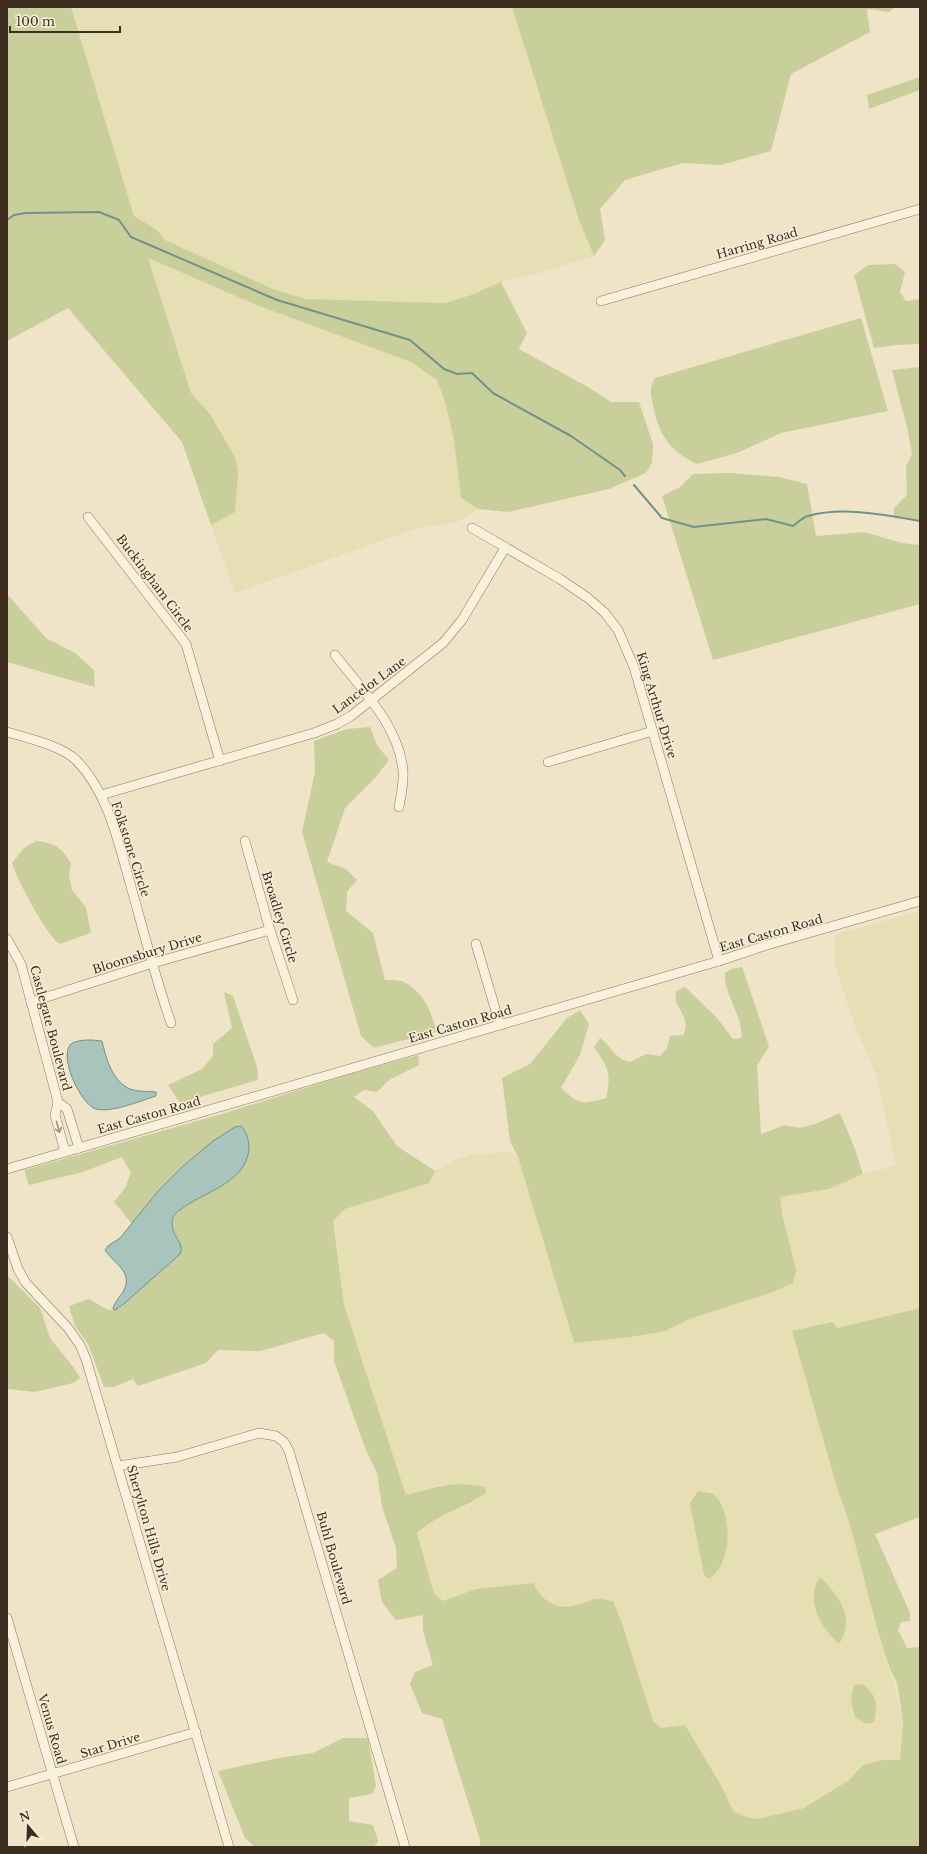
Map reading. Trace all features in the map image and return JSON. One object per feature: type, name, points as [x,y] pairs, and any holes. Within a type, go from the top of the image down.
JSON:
[{"type":"street","name":"Harring Road","points":[[601,301],[920,209]]},
{"type":"street","name":"Buckingham Circle","points":[[88,517],[177,630],[186,644],[220,761]]},
{"type":"street","name":"King Arthur Drive","points":[[472,528],[578,590],[609,617],[618,630],[631,658],[719,961]]},
{"type":"street","name":"Lancelot Lane","points":[[101,794],[220,761],[323,730],[351,716],[435,650],[451,634],[469,609],[505,548]]},
{"type":"street","points":[[335,655],[392,732],[399,751],[403,781],[399,807]]},
{"type":"street","points":[[548,762],[653,731]]},
{"type":"street","name":"Folkstone Circle","points":[[7,732],[48,744],[76,760],[101,794],[116,833],[153,962],[158,986],[171,1023]]},
{"type":"street","name":"Broadley Circle","points":[[245,841],[270,930],[293,1000]]},
{"type":"street","name":"East Caston Road","points":[[7,1169],[719,961],[767,945],[920,902]]},
{"type":"street","name":"Bloomsbury Drive","points":[[31,1002],[153,962],[270,930]]},
{"type":"street","name":"Castlegate Boulevard","points":[[7,939],[21,964],[58,1102],[54,1115],[65,1152]]},
{"type":"street","points":[[476,944],[500,1025]]},
{"type":"street","name":"Castlegate Boulevard","points":[[58,1102],[67,1110],[79,1148]]},
{"type":"street","name":"Sherylton Hills Drive","points":[[7,1237],[15,1262],[26,1283],[65,1324],[80,1345],[92,1378],[229,1847]]},
{"type":"street","name":"Buhl Boulevard","points":[[118,1466],[177,1457],[259,1433],[270,1433],[284,1442],[289,1451],[308,1514],[405,1847]]},
{"type":"street","name":"Venus Road","points":[[7,1618],[74,1847]]},
{"type":"street","name":"Star Drive","points":[[7,1787],[196,1732]]},
{"type":"shaded area","points":[[71,7],[512,7],[579,220],[594,256],[543,272],[501,282],[471,295],[445,303],[306,299],[273,289],[165,240],[157,230],[134,216]]},
{"type":"shaded area","points":[[148,258],[259,306],[411,362],[437,380],[446,405],[454,441],[461,498],[478,509],[457,522],[417,528],[235,593],[211,525],[235,512],[210,414],[191,393]]},
{"type":"shaded area","points":[[920,911],[920,1308],[838,1328],[832,1322],[792,1331],[838,1491],[849,1521],[878,1632],[894,1684],[903,1722],[900,1760],[882,1760],[863,1765],[847,1781],[804,1808],[757,1819],[745,1817],[733,1811],[722,1787],[685,1725],[661,1728],[653,1721],[622,1623],[613,1601],[596,1599],[575,1606],[559,1605],[547,1603],[538,1593],[453,1598],[443,1601],[434,1594],[417,1533],[424,1526],[472,1503],[486,1493],[442,1485],[406,1495],[344,1305],[333,1221],[345,1209],[429,1183],[435,1171],[453,1161],[472,1154],[510,1152],[518,1157],[574,1343],[631,1337],[665,1331],[692,1318],[770,1293],[782,1214],[780,1197],[829,1189],[863,1174],[896,1166],[877,1077],[854,1024],[834,962],[835,944],[836,934]]},
{"type":"green space","points":[[7,7],[71,7],[134,216],[157,230],[165,240],[273,289],[306,299],[445,303],[471,295],[501,282],[527,333],[519,349],[588,387],[611,402],[639,402],[653,444],[652,463],[646,473],[609,489],[508,512],[478,509],[461,498],[454,441],[446,405],[437,380],[411,362],[259,306],[148,258],[191,393],[210,414],[235,457],[238,474],[235,512],[211,525],[182,442],[68,308],[7,341]]},
{"type":"green space","points":[[512,7],[895,7],[889,12],[867,9],[870,32],[791,74],[771,151],[721,165],[683,163],[625,180],[600,209],[605,240],[594,256],[579,220]]},
{"type":"green space","points":[[920,77],[920,90],[869,109],[867,95]]},
{"type":"green space","points":[[895,264],[905,272],[900,292],[906,301],[920,299],[920,344],[874,348],[854,275],[868,265]]},
{"type":"green space","points":[[861,318],[888,411],[781,433],[737,453],[697,464],[679,453],[662,433],[655,415],[651,394],[651,388],[655,378]]},
{"type":"green space","points":[[920,367],[920,521],[894,516],[894,508],[907,495],[906,467],[912,454],[908,431],[892,370]]},
{"type":"green space","points":[[730,473],[779,477],[807,484],[816,536],[864,532],[902,543],[920,545],[920,604],[713,660],[662,496],[680,487],[693,474]]},
{"type":"green space","points":[[7,594],[46,638],[75,653],[94,670],[95,687],[7,662]]},
{"type":"green space","points":[[370,727],[377,745],[389,760],[375,778],[345,808],[327,862],[346,869],[357,880],[347,892],[346,911],[373,933],[385,980],[402,981],[411,986],[422,997],[432,1017],[436,1032],[374,1048],[361,1036],[302,832],[315,772],[314,741],[347,729]]},
{"type":"green space","points":[[36,841],[48,843],[57,847],[64,853],[71,864],[69,875],[72,890],[86,907],[91,933],[60,944],[48,931],[41,920],[26,894],[12,863],[24,848]]},
{"type":"green space","points":[[742,967],[769,1046],[757,1066],[761,1134],[785,1125],[800,1128],[815,1124],[840,1113],[855,1149],[863,1174],[829,1189],[780,1197],[782,1214],[796,1270],[793,1283],[770,1293],[692,1318],[665,1331],[631,1337],[574,1343],[518,1157],[510,1141],[502,1078],[530,1064],[567,1018],[580,1010],[589,1024],[580,1055],[561,1088],[572,1098],[581,1102],[591,1102],[606,1098],[609,1082],[608,1071],[603,1060],[594,1047],[600,1038],[620,1058],[630,1062],[646,1054],[660,1056],[667,1048],[670,1036],[683,1035],[685,1031],[686,1026],[684,1019],[676,1003],[676,991],[685,987],[717,1018],[733,1039],[741,1038],[740,1023],[727,989],[725,973],[731,969]]},
{"type":"green space","points":[[224,992],[233,996],[257,1067],[258,1080],[180,1103],[168,1085],[202,1069],[213,1056],[213,1044],[232,1028]]},
{"type":"green space","points":[[418,1055],[419,1065],[389,1080],[377,1092],[364,1090],[354,1097],[373,1111],[397,1146],[435,1171],[429,1183],[345,1209],[333,1221],[344,1305],[406,1495],[454,1484],[485,1487],[486,1493],[433,1521],[417,1533],[434,1594],[443,1601],[476,1589],[533,1583],[545,1599],[556,1605],[568,1606],[581,1604],[594,1599],[613,1601],[622,1623],[653,1721],[661,1728],[685,1725],[722,1787],[733,1811],[746,1817],[758,1819],[804,1808],[849,1780],[863,1765],[882,1760],[900,1760],[903,1722],[897,1683],[890,1669],[878,1632],[849,1521],[838,1491],[792,1331],[832,1322],[838,1328],[920,1308],[920,1517],[875,1534],[910,1613],[910,1621],[901,1622],[898,1630],[907,1648],[920,1647],[920,1847],[480,1847],[480,1840],[442,1719],[422,1713],[410,1684],[415,1672],[433,1665],[423,1631],[423,1615],[396,1620],[382,1602],[378,1580],[397,1568],[396,1548],[382,1507],[377,1473],[365,1448],[334,1361],[334,1341],[324,1333],[260,1351],[218,1350],[206,1363],[138,1386],[133,1379],[114,1387],[104,1387],[88,1344],[75,1326],[69,1306],[89,1299],[108,1310],[118,1309],[180,1254],[177,1237],[173,1232],[172,1226],[174,1215],[190,1202],[206,1194],[194,1157],[169,1180],[132,1224],[114,1202],[125,1188],[131,1173],[122,1157],[83,1172],[29,1185],[24,1170],[225,1113],[343,1076]]},
{"type":"green space","points":[[7,1277],[9,1277],[40,1308],[50,1338],[80,1378],[73,1383],[35,1392],[7,1389]]},
{"type":"green space","points":[[698,1491],[714,1494],[719,1500],[725,1513],[727,1523],[728,1534],[725,1556],[721,1565],[708,1579],[704,1575],[690,1503]]},
{"type":"green space","points":[[820,1577],[839,1600],[843,1608],[846,1625],[844,1634],[839,1644],[821,1622],[814,1604],[815,1586]]},
{"type":"green space","points":[[862,1684],[871,1692],[875,1700],[876,1710],[874,1722],[871,1723],[864,1722],[855,1717],[851,1701],[854,1685]]},
{"type":"green space","points":[[343,1738],[368,1738],[376,1786],[372,1794],[349,1798],[349,1821],[373,1825],[378,1841],[374,1847],[255,1847],[245,1838],[218,1771],[278,1758],[313,1753]]},
{"type":"water","points":[[78,1041],[102,1041],[111,1068],[119,1081],[133,1090],[156,1092],[156,1096],[118,1108],[103,1110],[90,1106],[78,1090],[73,1080],[67,1059],[68,1050],[71,1044]]},
{"type":"water","points":[[241,1126],[245,1131],[249,1143],[246,1162],[239,1172],[230,1180],[219,1188],[183,1207],[174,1215],[172,1227],[180,1245],[180,1254],[125,1303],[115,1310],[113,1309],[124,1290],[126,1278],[121,1268],[105,1250],[108,1246],[120,1238],[159,1190],[182,1167],[213,1141],[235,1127]]},
{"type":"waterway","points":[[7,220],[14,215],[26,213],[99,212],[119,220],[131,237],[277,300],[410,340],[444,369],[457,374],[472,373],[493,393],[571,436],[620,470],[625,476]]},
{"type":"waterway","points":[[634,485],[662,518],[694,527],[766,519],[793,526],[806,517],[821,513],[835,512],[864,512],[920,521]]}]
